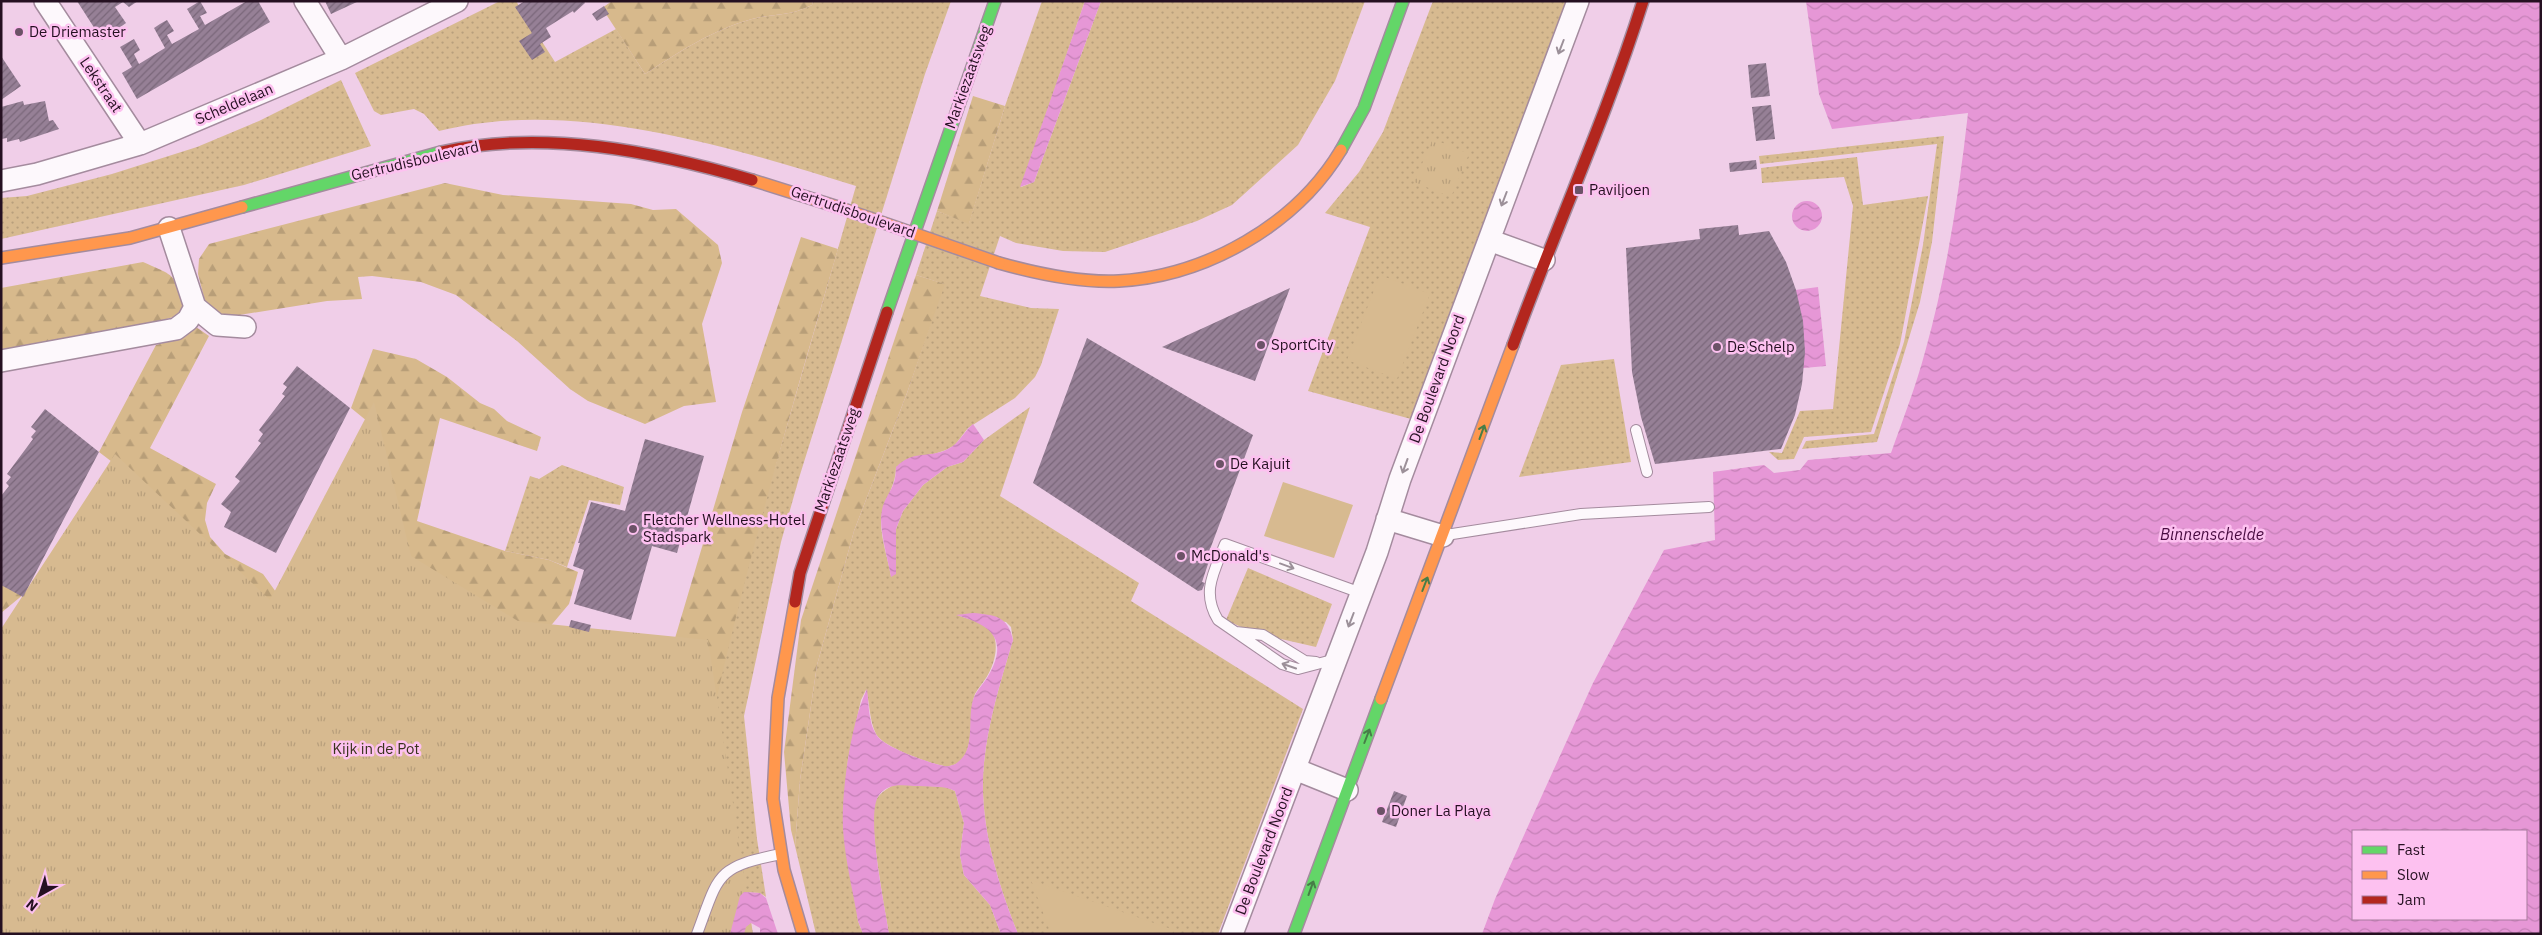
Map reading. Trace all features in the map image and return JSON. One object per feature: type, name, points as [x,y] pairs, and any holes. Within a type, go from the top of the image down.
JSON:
[{"type":"street","name":"Lekstraat","points":[[45,1],[140,144]]},
{"type":"street","points":[[304,1],[341,59]]},
{"type":"street","name":"Scheldelaan","points":[[1,181],[37,174],[140,144],[341,59],[457,1]]},
{"type":"street","name":"Markiezaatsweg","points":[[803,934],[782,854],[773,799],[778,698],[800,573],[932,178],[995,1]]},
{"type":"street","name":"Gertrudisboulevard","points":[[1,258],[130,238],[435,153],[482,144],[580,144],[627,149],[748,177],[999,263],[1056,277],[1119,281],[1158,275],[1209,260],[1253,238],[1294,207],[1327,170],[1357,121],[1403,1]]},
{"type":"street","name":"De Boulevard Noord","points":[[1232,934],[1295,769],[1327,660],[1361,593],[1578,1]]},
{"type":"street","points":[[1294,934],[1544,260],[1632,39],[1643,1]]},
{"type":"street","points":[[169,228],[195,307],[217,325],[246,327]]},
{"type":"street","points":[[1489,240],[1544,260]]},
{"type":"street","points":[[1,361],[176,329],[188,320],[195,307]]},
{"type":"street","points":[[1387,519],[1442,536]]},
{"type":"street","name":"De Boulevard Noord","points":[[1295,769],[1347,790]]},
{"type":"lane","points":[[1636,430],[1647,472]]},
{"type":"lane","points":[[1442,536],[1581,514],[1709,507]]},
{"type":"lane","points":[[1327,660],[1298,669],[1282,664],[1218,620],[1211,611],[1209,585],[1225,544],[1361,593]]},
{"type":"lane","points":[[696,934],[716,883],[728,870],[747,861],[782,854]]},
{"type":"green space","points":[[500,1],[516,1],[555,62],[616,29],[645,74],[683,50],[723,29],[760,17],[803,9],[812,5],[813,1],[951,1],[925,74],[799,478],[781,542],[744,716],[757,839],[766,897],[760,893],[744,892],[697,790],[717,692],[752,547],[856,186],[756,156],[650,131],[596,123],[542,120],[490,122],[439,131],[424,114],[414,109],[381,115],[374,111],[355,73]]},
{"type":"green space","points":[[612,1],[813,1],[812,5],[803,9],[752,19],[723,29],[683,50],[645,74],[602,8]]},
{"type":"green space","points":[[1042,1],[1085,1],[1021,187],[1034,182],[1101,1],[1365,1],[1335,81],[1298,145],[1232,205],[1197,221],[1105,252],[1063,251],[1016,243],[1000,236],[980,296],[1031,308],[1059,309],[1041,365],[1035,377],[1015,398],[968,428],[955,445],[946,450],[896,467],[894,482],[882,514],[881,522],[883,542],[891,576],[896,529],[903,511],[923,485],[947,467],[963,462],[984,440],[1030,407],[1000,496],[1139,583],[1131,601],[1303,709],[1218,934],[1018,934],[996,872],[987,829],[983,785],[984,763],[995,701],[1013,640],[1011,627],[1006,622],[958,615],[985,625],[992,632],[996,643],[991,668],[975,694],[968,749],[958,763],[945,766],[917,758],[887,744],[880,739],[874,729],[866,690],[861,700],[848,759],[845,799],[858,921],[863,934],[816,934],[795,846],[800,780],[817,665],[854,531],[907,393],[944,284],[916,275],[937,211],[969,223],[1005,106]]},
{"type":"green space","points":[[1433,1],[1569,1],[1411,419],[1308,391],[1370,227],[1325,213],[1359,172],[1383,132]]},
{"type":"green space","points":[[341,80],[371,146],[244,185],[1,239],[1,198],[27,196],[112,174],[197,147],[259,121]]},
{"type":"green space","points":[[973,96],[1005,106],[969,224],[937,211]]},
{"type":"green space","points":[[1944,136],[1932,242],[1920,302],[1877,442],[1802,449],[1806,441],[1874,434],[1904,342],[1923,245],[1937,144],[1760,164],[1759,156]]},
{"type":"green space","points":[[1433,139],[1469,154],[1451,197],[1414,182]]},
{"type":"green space","points":[[1857,157],[1863,205],[1928,196],[1900,344],[1871,432],[1804,437],[1794,459],[1778,460],[1769,452],[1782,453],[1800,411],[1833,409],[1853,206],[1844,177],[1762,183],[1761,168]]},
{"type":"green space","points":[[445,183],[503,195],[631,204],[653,210],[676,209],[718,245],[722,263],[702,324],[716,402],[684,406],[645,424],[588,401],[570,389],[517,341],[456,295],[421,282],[372,276],[358,277],[362,299],[327,301],[227,317],[216,315],[206,305],[198,274],[199,259],[209,244]]},
{"type":"green space","points":[[801,237],[838,249],[780,451],[744,586],[727,653],[697,790],[649,726],[742,412]]},
{"type":"green space","points":[[143,262],[162,270],[172,277],[175,282],[184,308],[173,317],[153,323],[1,351],[1,288]]},
{"type":"green space","points":[[916,275],[945,284],[907,393],[854,531],[817,665],[800,780],[795,846],[791,830],[784,752],[801,620]]},
{"type":"green space","points":[[1380,275],[1430,294],[1397,379],[1347,360]]},
{"type":"green space","points":[[196,327],[209,336],[150,448],[216,484],[207,503],[205,520],[210,537],[225,554],[263,574],[368,720],[120,468],[99,452],[156,345],[185,337]]},
{"type":"green space","points":[[373,349],[416,359],[447,377],[480,403],[494,409],[507,421],[541,437],[537,451],[440,418],[417,521],[505,551],[549,560],[578,572],[569,604],[533,647],[431,696],[378,430],[351,408]]},
{"type":"green space","points":[[1614,359],[1631,462],[1519,477],[1561,365]]},
{"type":"green space","name":"Kijk in de Pot","points":[[374,402],[411,556],[518,621],[708,640],[753,934],[1,934],[1,629],[115,454],[270,600]]},
{"type":"green space","points":[[562,465],[624,487],[620,505],[589,500],[567,567],[549,560],[505,551],[530,476],[539,479]]},
{"type":"green space","points":[[1283,482],[1353,505],[1334,558],[1264,536]]},
{"type":"green space","points":[[1248,568],[1332,604],[1316,647],[1254,633],[1226,620]]},
{"type":"green space","points":[[1,582],[24,594],[1,613]]},
{"type":"green space","points":[[895,784],[946,787],[955,791],[964,823],[960,855],[964,875],[990,905],[1001,934],[889,934],[878,866],[873,812],[875,802],[879,796]]},
{"type":"green space","points":[[1031,880],[1174,930],[1172,934],[1051,934]]},
{"type":"water","points":[[1085,1],[1101,1],[1034,182],[1020,187]]},
{"type":"water","name":"Binnenschelde","points":[[1806,1],[2541,1],[2541,934],[1482,934],[1495,899],[1593,683],[1664,550],[1715,540],[1713,472],[1764,465],[1774,473],[1800,470],[1808,460],[1891,453],[1921,365],[1940,293],[1961,173],[1968,113],[1832,129],[1819,94]]},
{"type":"water","points":[[1807,201],[1813,202],[1821,210],[1821,222],[1813,230],[1807,231],[1801,230],[1793,222],[1792,216],[1793,210],[1801,202]]},
{"type":"water","points":[[1818,287],[1826,366],[1793,369],[1788,291]]},
{"type":"water","points":[[973,424],[984,440],[963,462],[947,467],[923,485],[903,511],[896,529],[896,574],[891,577],[882,534],[881,517],[884,504],[893,486],[896,467],[909,458],[948,449]]},
{"type":"water","points":[[973,613],[994,616],[1004,621],[1011,632],[1013,640],[989,732],[983,785],[987,829],[996,872],[1018,934],[1001,934],[990,905],[964,875],[960,855],[964,823],[955,791],[940,787],[900,785],[886,788],[879,795],[875,805],[874,821],[877,862],[889,934],[863,934],[858,921],[847,864],[843,829],[845,777],[861,703],[867,689],[872,726],[878,737],[890,746],[944,766],[957,763],[963,757],[969,743],[973,700],[994,665],[997,654],[997,644],[994,636],[988,629],[969,619],[956,615]]},
{"type":"water","points":[[744,892],[760,893],[766,898],[778,934],[760,934],[760,928],[751,923],[746,927],[744,934],[730,934],[740,896]]},
{"type":"building","points":[[77,1],[138,1],[129,7],[123,2],[115,7],[126,23],[102,40]]},
{"type":"building","points":[[200,1],[207,13],[200,16],[205,25],[247,1],[258,1],[270,22],[137,99],[122,73],[132,67],[120,47],[134,39],[140,50],[134,54],[139,64],[165,48],[154,28],[160,24],[167,20],[174,31],[167,35],[172,44],[199,29],[187,9]]},
{"type":"building","points":[[325,1],[359,1],[331,14]]},
{"type":"building","points":[[525,1],[584,1],[585,3],[574,13],[573,11],[546,28],[551,37],[540,44],[545,52],[532,60],[519,41],[532,33],[515,7]]},
{"type":"building","points":[[604,6],[609,14],[597,21],[592,14]]},
{"type":"building","points":[[1,56],[21,86],[1,100]]},
{"type":"building","points":[[1766,63],[1770,96],[1751,98],[1748,65]]},
{"type":"building","points":[[23,101],[24,105],[45,101],[49,121],[53,120],[59,129],[20,142],[19,139],[7,142],[7,138],[1,139],[1,107]]},
{"type":"building","points":[[1771,105],[1775,139],[1756,141],[1752,107]]},
{"type":"building","points":[[1756,160],[1757,169],[1730,172],[1729,163]]},
{"type":"building","name":"De Schelp","points":[[1738,225],[1739,235],[1769,231],[1786,262],[1796,290],[1803,321],[1805,352],[1802,384],[1795,415],[1781,449],[1655,464],[1641,417],[1632,372],[1626,248],[1700,239],[1699,229]]},
{"type":"building","points":[[1290,288],[1255,381],[1162,347]]},
{"type":"building","points":[[1087,338],[1253,435],[1209,552],[1215,555],[1212,562],[1209,561],[1202,582],[1205,583],[1202,590],[1198,591],[1033,483]]},
{"type":"building","points":[[297,366],[350,408],[276,553],[224,527],[231,512],[221,504],[240,481],[235,477],[261,443],[258,441],[263,434],[259,430],[285,396],[282,394],[287,387],[283,384]]},
{"type":"building","points":[[45,409],[99,452],[23,597],[1,585],[1,496],[9,486],[6,483],[11,477],[7,474],[33,439],[31,437],[36,431],[31,427]]},
{"type":"building","name":"Fletcher Wellness-Hotel Stadspark","points":[[645,439],[704,456],[677,553],[652,546],[631,620],[574,604],[584,570],[573,566],[591,502],[625,511]]},
{"type":"building","points":[[571,620],[591,625],[589,632],[569,627]]},
{"type":"building","points":[[1394,791],[1407,796],[1396,827],[1382,822]]},
{"type":"traffic: fast","points":[[887,312],[995,1]]},
{"type":"traffic: fast","points":[[1341,150],[1364,108],[1403,1]]},
{"type":"traffic: fast","points":[[242,207],[441,152]]},
{"type":"traffic: fast","points":[[1294,934],[1381,699]]},
{"type":"traffic: slow","points":[[999,263],[1029,271],[1089,281],[1119,281],[1152,277],[1184,269],[1216,257],[1246,242],[1274,223],[1300,201],[1322,177],[1341,150]]},
{"type":"traffic: slow","points":[[752,180],[838,207]]},
{"type":"traffic: slow","points":[[1,258],[130,238],[242,207]]},
{"type":"traffic: slow","points":[[838,207],[999,263]]},
{"type":"traffic: slow","points":[[1381,699],[1513,345]]},
{"type":"traffic: slow","points":[[795,602],[778,698],[773,799],[784,870],[803,934]]},
{"type":"traffic: jam","points":[[1513,345],[1597,131],[1643,1]]},
{"type":"traffic: jam","points":[[441,152],[480,145],[519,143],[598,146],[676,160],[752,180]]},
{"type":"traffic: jam","points":[[795,602],[800,573],[887,312]]},
{"type":"place","name":"De Driemaster","points":[[19,32]]},
{"type":"place","name":"Paviljoen","points":[[1579,190]]},
{"type":"place","name":"SportCity","points":[[1261,345]]},
{"type":"place","name":"De Schelp","points":[[1717,347]]},
{"type":"place","name":"De Kajuit","points":[[1220,464]]},
{"type":"place","name":"Fletcher Wellness-Hotel Stadspark","points":[[633,529]]},
{"type":"place","name":"McDonald's","points":[[1181,556]]},
{"type":"place","name":"Doner La Playa","points":[[1381,811]]}]
